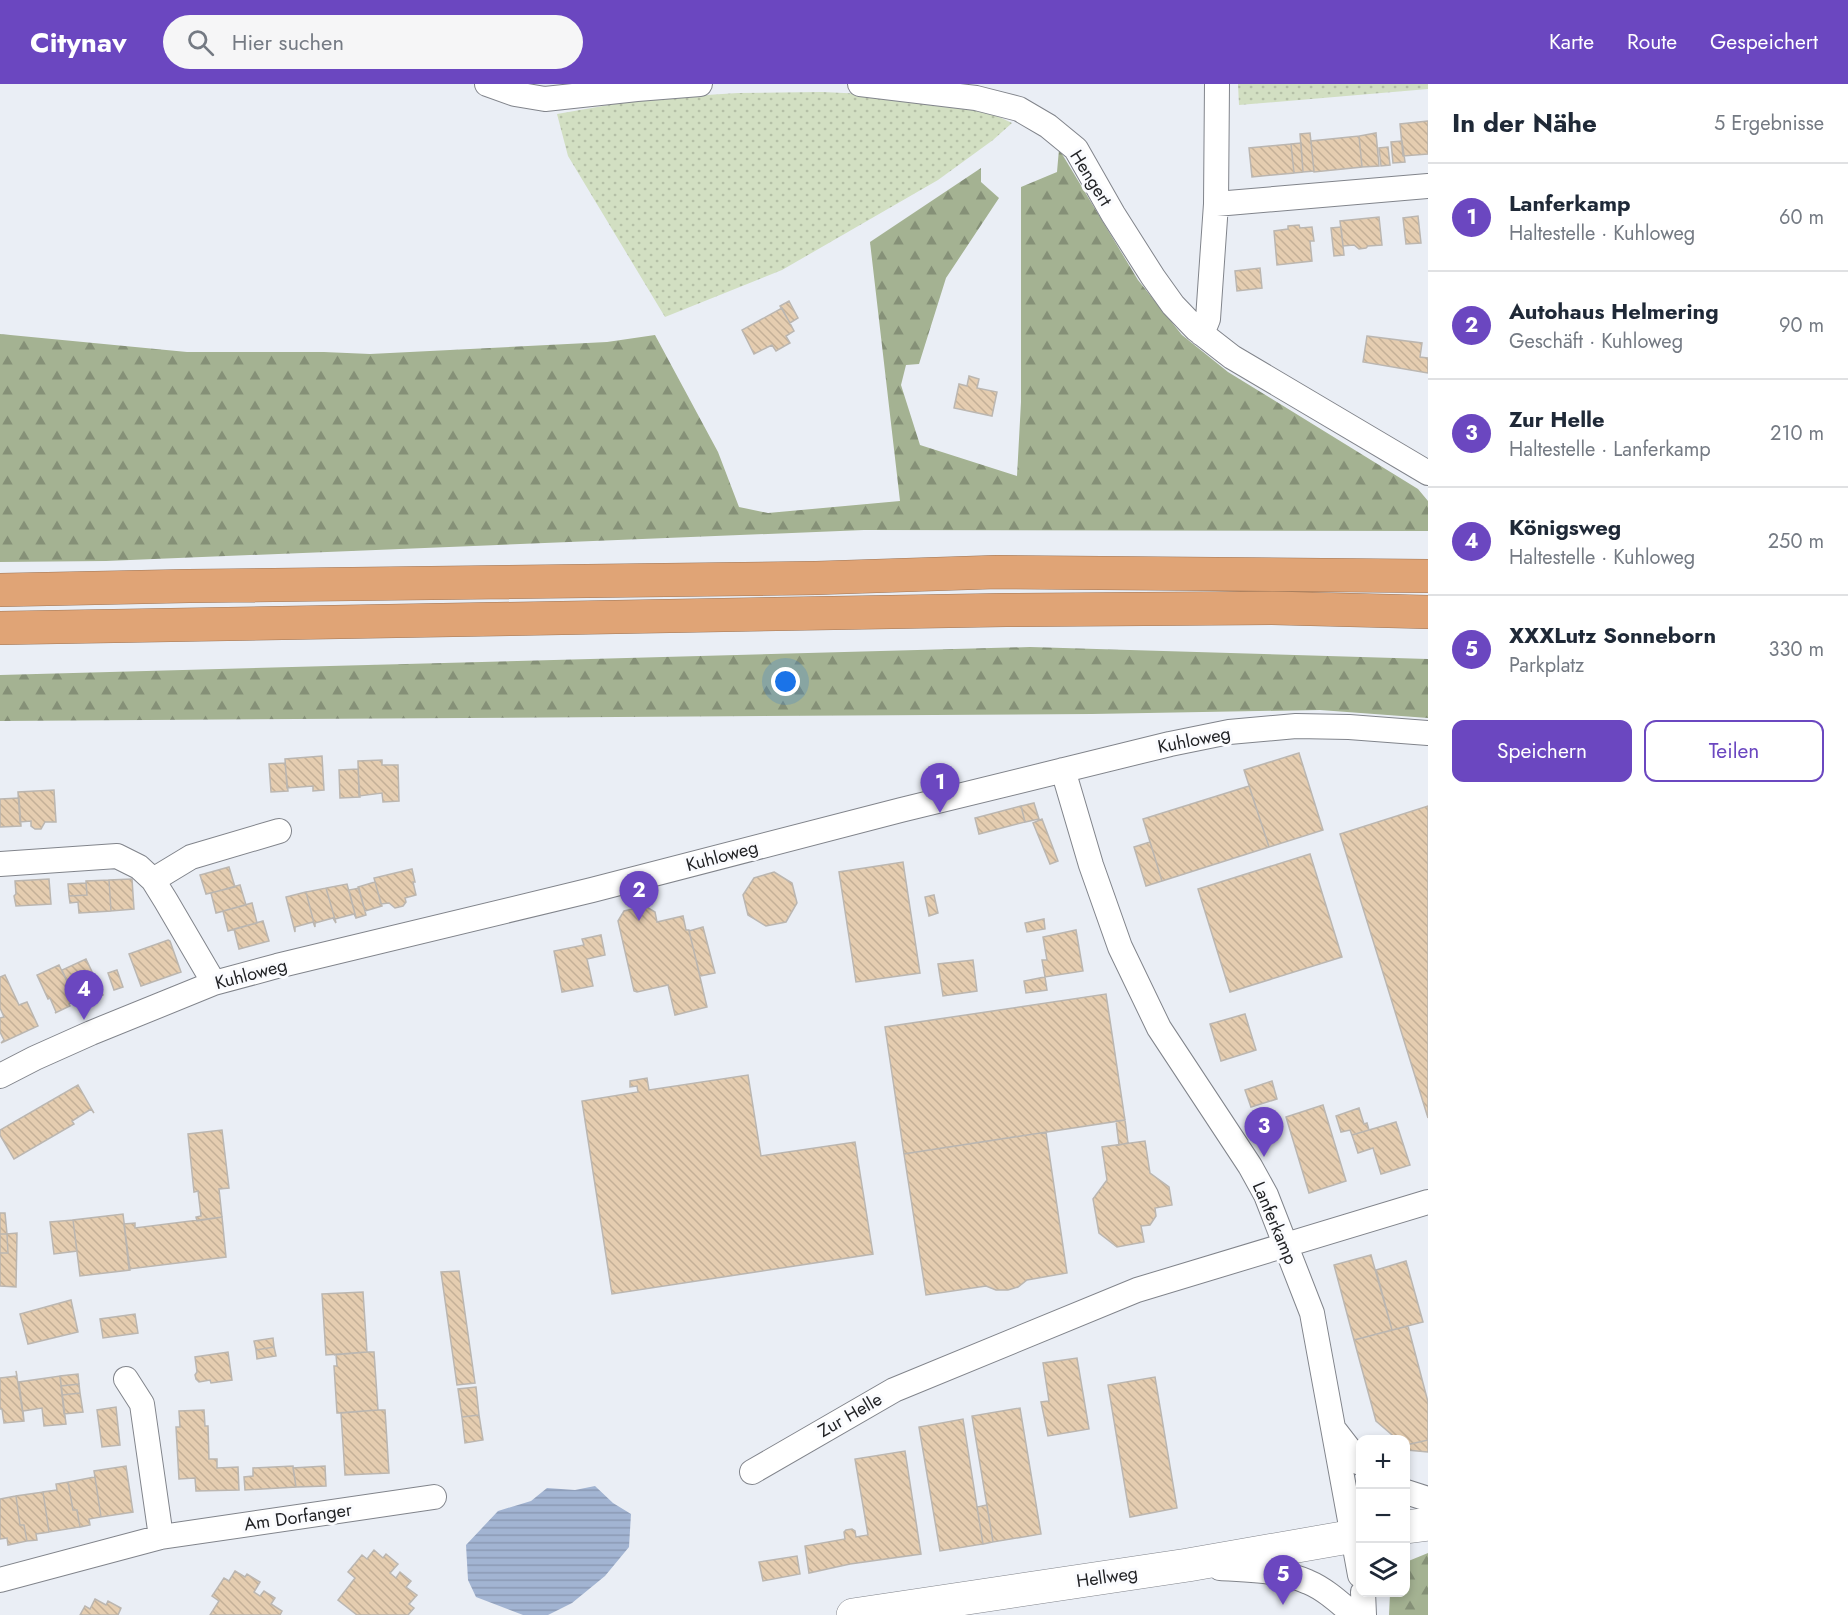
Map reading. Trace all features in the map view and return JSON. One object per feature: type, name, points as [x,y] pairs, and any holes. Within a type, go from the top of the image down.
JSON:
[{"type":"highway","points":[[0,590],[816,578],[998,572],[1428,576]]},
{"type":"highway","points":[[0,628],[1006,610],[1272,608],[1428,612]]},
{"type":"street","points":[[487,84],[515,94],[545,99],[700,84]]},
{"type":"street","name":"Hengert","points":[[860,84],[976,98],[1019,109],[1048,126],[1077,149],[1113,214],[1153,277],[1173,305],[1202,334],[1232,357],[1428,473]]},
{"type":"street","points":[[1202,334],[1208,319],[1216,204],[1217,84]]},
{"type":"street","points":[[1216,204],[1428,186]]},
{"type":"street","name":"Kuhloweg","points":[[0,1076],[91,1033],[214,983],[1170,744],[1229,732],[1296,726],[1428,733]]},
{"type":"street","name":"Lanferkamp","points":[[1062,770],[1090,865],[1120,947],[1159,1028],[1250,1166],[1266,1195],[1312,1313],[1356,1531]]},
{"type":"street","points":[[153,880],[191,857],[279,831]]},
{"type":"street","points":[[0,864],[117,856],[139,867],[153,880],[214,983]]},
{"type":"street","name":"Zur Helle","points":[[752,1472],[894,1390],[1137,1290],[1428,1202]]},
{"type":"street","points":[[126,1379],[142,1404],[161,1537]]},
{"type":"street","name":"Lanferkamp","points":[[1334,1429],[1356,1458]]},
{"type":"street","points":[[1410,1493],[1428,1499]]},
{"type":"street","name":"Am Dorfanger","points":[[0,1580],[161,1537],[434,1497]]},
{"type":"street","points":[[1410,1526],[1428,1524]]},
{"type":"street","name":"Hellweg","points":[[853,1615],[1188,1565],[1356,1536]]},
{"type":"street","points":[[1188,1565],[1280,1573],[1309,1582],[1354,1615]]},
{"type":"street","points":[[1363,1597],[1364,1615]]},
{"type":"green space","points":[[1238,84],[1428,84],[1428,89],[1239,105]]},
{"type":"green space","points":[[822,92],[910,96],[980,108],[1012,123],[993,140],[938,180],[782,270],[665,317],[568,156],[557,114],[643,99],[738,93]]},
{"type":"green space","points":[[1059,149],[1138,280],[1182,335],[1228,372],[1418,489],[1428,501],[1428,531],[864,530],[106,561],[0,562],[0,334],[187,352],[370,354],[607,342],[655,335],[718,452],[739,507],[768,513],[900,501],[870,242],[981,168],[981,182],[999,198],[946,278],[919,364],[906,365],[901,385],[920,445],[1017,476],[1021,402],[1021,187],[1057,172]]},
{"type":"green space","points":[[1030,647],[1428,659],[1428,718],[1320,710],[1092,714],[0,721],[0,675]]},
{"type":"green space","points":[[1428,1553],[1428,1615],[1389,1615],[1390,1597],[1410,1597],[1410,1560]]},
{"type":"water","points":[[595,1486],[613,1503],[631,1514],[629,1547],[605,1576],[572,1603],[548,1615],[523,1615],[476,1597],[468,1580],[466,1545],[498,1511],[531,1501],[547,1488],[575,1490]]},
{"type":"building","points":[[1428,121],[1428,154],[1403,156],[1400,124]]},
{"type":"building","points":[[1310,133],[1314,171],[1303,172],[1300,134]]},
{"type":"building","points":[[1376,133],[1379,166],[1362,167],[1359,136]]},
{"type":"building","points":[[1359,136],[1362,167],[1314,172],[1311,141]]},
{"type":"building","points":[[1402,141],[1405,162],[1393,163],[1391,142]]},
{"type":"building","points":[[1301,143],[1303,172],[1294,173],[1291,144]]},
{"type":"building","points":[[1291,144],[1294,173],[1252,177],[1249,148]]},
{"type":"building","points":[[1388,147],[1390,165],[1381,166],[1379,148]]},
{"type":"building","points":[[1418,216],[1421,243],[1406,244],[1403,218]]},
{"type":"building","points":[[1379,217],[1382,245],[1359,249],[1354,245],[1343,246],[1340,221]]},
{"type":"building","points":[[1299,225],[1300,228],[1312,227],[1314,241],[1310,241],[1312,261],[1277,265],[1274,231]]},
{"type":"building","points":[[1341,227],[1344,255],[1334,256],[1331,228]]},
{"type":"building","points":[[1260,268],[1262,288],[1237,291],[1235,271]]},
{"type":"building","points":[[789,301],[798,318],[790,323],[780,306]]},
{"type":"building","points":[[782,308],[794,331],[786,336],[790,343],[776,351],[772,345],[754,354],[742,330]]},
{"type":"building","points":[[1367,336],[1422,343],[1420,357],[1428,358],[1428,373],[1363,362]]},
{"type":"building","points":[[969,376],[979,379],[977,388],[997,392],[992,416],[954,408],[959,384],[967,386]]},
{"type":"building","points":[[1299,753],[1323,830],[1269,847],[1244,770]]},
{"type":"building","points":[[322,756],[324,790],[313,791],[313,786],[287,788],[285,759]]},
{"type":"building","points":[[382,760],[382,765],[398,765],[399,801],[383,802],[382,793],[359,796],[358,761]]},
{"type":"building","points":[[285,763],[288,791],[271,792],[269,764]]},
{"type":"building","points":[[358,769],[360,797],[340,798],[339,770]]},
{"type":"building","points":[[1249,786],[1269,847],[1162,881],[1143,819]]},
{"type":"building","points":[[54,790],[56,822],[45,822],[41,829],[35,829],[31,826],[31,821],[20,822],[18,792]]},
{"type":"building","points":[[19,798],[21,826],[0,827],[0,799]]},
{"type":"building","points":[[1034,803],[1039,819],[1025,822],[1021,806]]},
{"type":"building","points":[[1021,806],[1025,822],[979,834],[975,818]]},
{"type":"building","points":[[1428,806],[1428,1118],[1340,834]]},
{"type":"building","points":[[1042,819],[1058,861],[1050,864],[1033,823]]},
{"type":"building","points":[[1150,842],[1162,881],[1146,886],[1134,847]]},
{"type":"building","points":[[1310,854],[1342,957],[1230,992],[1198,889]]},
{"type":"building","points":[[903,862],[920,973],[856,982],[839,872]]},
{"type":"building","points":[[229,867],[235,887],[206,894],[200,875]]},
{"type":"building","points":[[412,869],[416,895],[405,898],[406,902],[403,906],[395,908],[389,903],[381,904],[374,878]]},
{"type":"building","points":[[774,872],[792,883],[797,903],[786,922],[766,926],[748,915],[743,895],[754,878]]},
{"type":"building","points":[[49,879],[51,904],[16,906],[15,881]]},
{"type":"building","points":[[132,879],[134,909],[111,911],[109,880]]},
{"type":"building","points":[[109,880],[111,911],[79,913],[78,902],[70,903],[69,896],[87,895],[86,881]]},
{"type":"building","points":[[375,882],[382,906],[365,911],[358,887]]},
{"type":"building","points":[[86,883],[87,895],[69,896],[68,884]]},
{"type":"building","points":[[347,884],[356,918],[354,914],[335,919],[336,923],[326,888]]},
{"type":"building","points":[[240,885],[246,905],[216,913],[211,893]]},
{"type":"building","points":[[326,888],[336,923],[333,918],[315,923],[315,927],[306,892]]},
{"type":"building","points":[[359,888],[366,915],[356,918],[349,890]]},
{"type":"building","points":[[306,892],[315,927],[313,922],[295,927],[295,932],[286,897]]},
{"type":"building","points":[[934,895],[938,913],[929,916],[925,897]]},
{"type":"building","points":[[252,903],[257,923],[228,931],[223,911]]},
{"type":"building","points":[[645,906],[655,912],[657,922],[683,916],[686,930],[689,930],[707,1007],[675,1015],[668,985],[634,991],[618,921],[624,911]]},
{"type":"building","points":[[1044,919],[1045,929],[1027,932],[1025,923]]},
{"type":"building","points":[[263,921],[269,941],[239,949],[234,929]]},
{"type":"building","points":[[703,927],[715,973],[700,976],[689,931]]},
{"type":"building","points":[[1076,930],[1083,971],[1045,977],[1042,960],[1047,960],[1043,937]]},
{"type":"building","points":[[601,935],[605,955],[587,959],[593,986],[562,992],[554,951],[584,945],[582,939]]},
{"type":"building","points":[[168,940],[181,972],[141,986],[129,954]]},
{"type":"building","points":[[86,959],[103,995],[79,1006],[62,970]]},
{"type":"building","points":[[973,960],[977,991],[943,996],[938,964]]},
{"type":"building","points":[[59,965],[76,1000],[69,1004],[70,1006],[55,1013],[50,998],[48,999],[37,975]]},
{"type":"building","points":[[117,970],[123,987],[114,990],[108,973]]},
{"type":"building","points":[[5,975],[19,1005],[27,1002],[38,1026],[1,1043],[4,1040],[0,1032],[0,1018],[4,1017],[0,1008],[0,977]]},
{"type":"building","points":[[1045,977],[1047,990],[1026,993],[1024,981]]},
{"type":"building","points":[[1106,994],[1125,1120],[904,1154],[885,1027]]},
{"type":"building","points":[[1245,1014],[1256,1050],[1221,1061],[1210,1024]]},
{"type":"building","points":[[748,1075],[761,1156],[855,1142],[873,1254],[612,1294],[582,1101],[638,1092],[637,1086],[630,1087],[630,1081],[647,1078],[649,1090]]},
{"type":"building","points":[[1272,1081],[1277,1099],[1251,1107],[1245,1090]]},
{"type":"building","points":[[78,1085],[94,1113],[91,1109],[72,1121],[74,1124],[14,1159],[0,1135],[0,1130]]},
{"type":"building","points":[[1323,1105],[1346,1181],[1309,1193],[1286,1117]]},
{"type":"building","points":[[1359,1108],[1364,1124],[1367,1123],[1369,1130],[1352,1135],[1350,1130],[1341,1132],[1336,1116]]},
{"type":"building","points":[[1125,1120],[1128,1143],[1119,1145],[1116,1121]]},
{"type":"building","points":[[1396,1122],[1410,1165],[1381,1174],[1373,1148],[1358,1153],[1352,1135]]},
{"type":"building","points":[[222,1130],[229,1188],[219,1189],[222,1217],[197,1221],[196,1217],[201,1216],[198,1191],[194,1192],[188,1134]]},
{"type":"building","points":[[1046,1132],[1067,1273],[1027,1280],[1018,1287],[1008,1290],[996,1290],[986,1286],[926,1295],[904,1154]]},
{"type":"building","points":[[1145,1141],[1150,1173],[1169,1187],[1172,1205],[1155,1208],[1156,1216],[1150,1225],[1141,1226],[1144,1242],[1117,1247],[1099,1233],[1093,1199],[1107,1180],[1102,1147]]},
{"type":"building","points":[[0,1213],[5,1213],[7,1234],[0,1234]]},
{"type":"building","points":[[123,1214],[130,1270],[80,1276],[73,1220]]},
{"type":"building","points":[[222,1217],[226,1257],[129,1269],[124,1224],[135,1223],[135,1228]]},
{"type":"building","points":[[73,1220],[77,1251],[54,1254],[50,1222]]},
{"type":"building","points":[[17,1233],[16,1287],[0,1286],[0,1253],[8,1253],[7,1234]]},
{"type":"building","points":[[0,1234],[7,1234],[8,1253],[0,1253]]},
{"type":"building","points":[[1371,1255],[1392,1330],[1354,1340],[1334,1265]]},
{"type":"building","points":[[1406,1261],[1423,1322],[1392,1330],[1376,1270]]},
{"type":"building","points":[[459,1271],[475,1383],[457,1385],[441,1272]]},
{"type":"building","points":[[363,1292],[367,1352],[326,1355],[322,1294]]},
{"type":"building","points":[[71,1300],[78,1332],[28,1344],[20,1314]]},
{"type":"building","points":[[135,1314],[138,1333],[103,1338],[100,1319]]},
{"type":"building","points":[[1408,1326],[1428,1402],[1428,1440],[1410,1444],[1410,1435],[1392,1435],[1376,1421],[1354,1340]]},
{"type":"building","points":[[273,1338],[274,1347],[256,1350],[254,1341]]},
{"type":"building","points":[[274,1347],[276,1356],[257,1359],[256,1350]]},
{"type":"building","points":[[228,1352],[232,1380],[211,1383],[210,1380],[199,1382],[196,1379],[195,1357]]},
{"type":"building","points":[[374,1352],[378,1410],[337,1413],[334,1366],[337,1366],[336,1355],[334,1355]]},
{"type":"building","points":[[1077,1358],[1089,1429],[1048,1436],[1041,1402],[1049,1401],[1043,1363]]},
{"type":"building","points":[[78,1374],[79,1384],[61,1386],[60,1376]]},
{"type":"building","points":[[17,1376],[24,1421],[4,1423],[2,1409],[0,1409],[0,1378]]},
{"type":"building","points":[[60,1376],[66,1424],[44,1426],[42,1408],[23,1411],[24,1421],[19,1382]]},
{"type":"building","points":[[1155,1377],[1177,1508],[1130,1517],[1108,1385]]},
{"type":"building","points":[[79,1384],[80,1393],[62,1395],[61,1386]]},
{"type":"building","points":[[476,1387],[479,1415],[462,1417],[458,1389]]},
{"type":"building","points":[[80,1393],[83,1412],[64,1414],[62,1395]]},
{"type":"building","points":[[116,1407],[120,1445],[102,1447],[97,1410]]},
{"type":"building","points":[[1020,1408],[1041,1534],[993,1542],[972,1416]]},
{"type":"building","points":[[204,1410],[205,1426],[208,1426],[209,1459],[217,1459],[217,1468],[238,1467],[239,1490],[196,1491],[195,1478],[179,1479],[176,1427],[180,1427],[179,1411]]},
{"type":"building","points":[[385,1410],[389,1473],[345,1475],[341,1413]]},
{"type":"building","points":[[479,1415],[483,1440],[465,1443],[462,1417]]},
{"type":"building","points":[[963,1419],[983,1544],[940,1551],[919,1427]]},
{"type":"building","points":[[1428,1440],[1428,1452],[1410,1450],[1410,1444]]},
{"type":"building","points":[[905,1451],[921,1554],[850,1564],[809,1573],[805,1546],[845,1539],[846,1530],[855,1531],[856,1537],[868,1535],[855,1459]]},
{"type":"building","points":[[126,1466],[133,1512],[101,1517],[94,1471]]},
{"type":"building","points":[[293,1466],[296,1487],[245,1490],[244,1477],[253,1476],[253,1468]]},
{"type":"building","points":[[325,1466],[326,1486],[296,1487],[293,1468]]},
{"type":"building","points":[[95,1477],[101,1517],[89,1519],[90,1525],[80,1527],[77,1510],[73,1510],[68,1482]]},
{"type":"building","points":[[68,1482],[73,1510],[77,1510],[80,1527],[49,1532],[43,1492],[57,1490],[56,1484]]},
{"type":"building","points":[[43,1492],[49,1532],[36,1534],[37,1540],[27,1541],[24,1525],[20,1525],[16,1496]]},
{"type":"building","points":[[16,1496],[20,1525],[24,1525],[27,1541],[8,1545],[7,1538],[0,1539],[0,1499]]},
{"type":"building","points":[[987,1505],[993,1542],[983,1544],[977,1507]]},
{"type":"building","points":[[374,1550],[383,1558],[386,1554],[398,1564],[390,1573],[396,1578],[400,1572],[411,1581],[406,1587],[417,1595],[409,1604],[414,1608],[408,1615],[357,1615],[338,1600],[355,1578],[348,1572],[362,1555],[367,1559]]},
{"type":"building","points":[[797,1556],[800,1574],[763,1581],[759,1562]]},
{"type":"building","points":[[235,1571],[245,1577],[247,1574],[260,1582],[254,1592],[260,1596],[264,1591],[275,1598],[271,1604],[282,1611],[280,1615],[210,1615],[219,1601],[212,1596],[224,1578],[229,1581]]},
{"type":"building","points":[[95,1599],[106,1605],[108,1601],[121,1608],[118,1615],[80,1615],[85,1606],[90,1609]]},
{"type":"place","name":"Lanferkamp","points":[[940,813]]},
{"type":"place","name":"Autohaus Helmering","points":[[639,921]]},
{"type":"place","name":"Königsweg","points":[[84,1020]]},
{"type":"place","name":"Zur Helle","points":[[1264,1157]]},
{"type":"place","name":"XXXLutz Sonneborn","points":[[1283,1605]]}]
